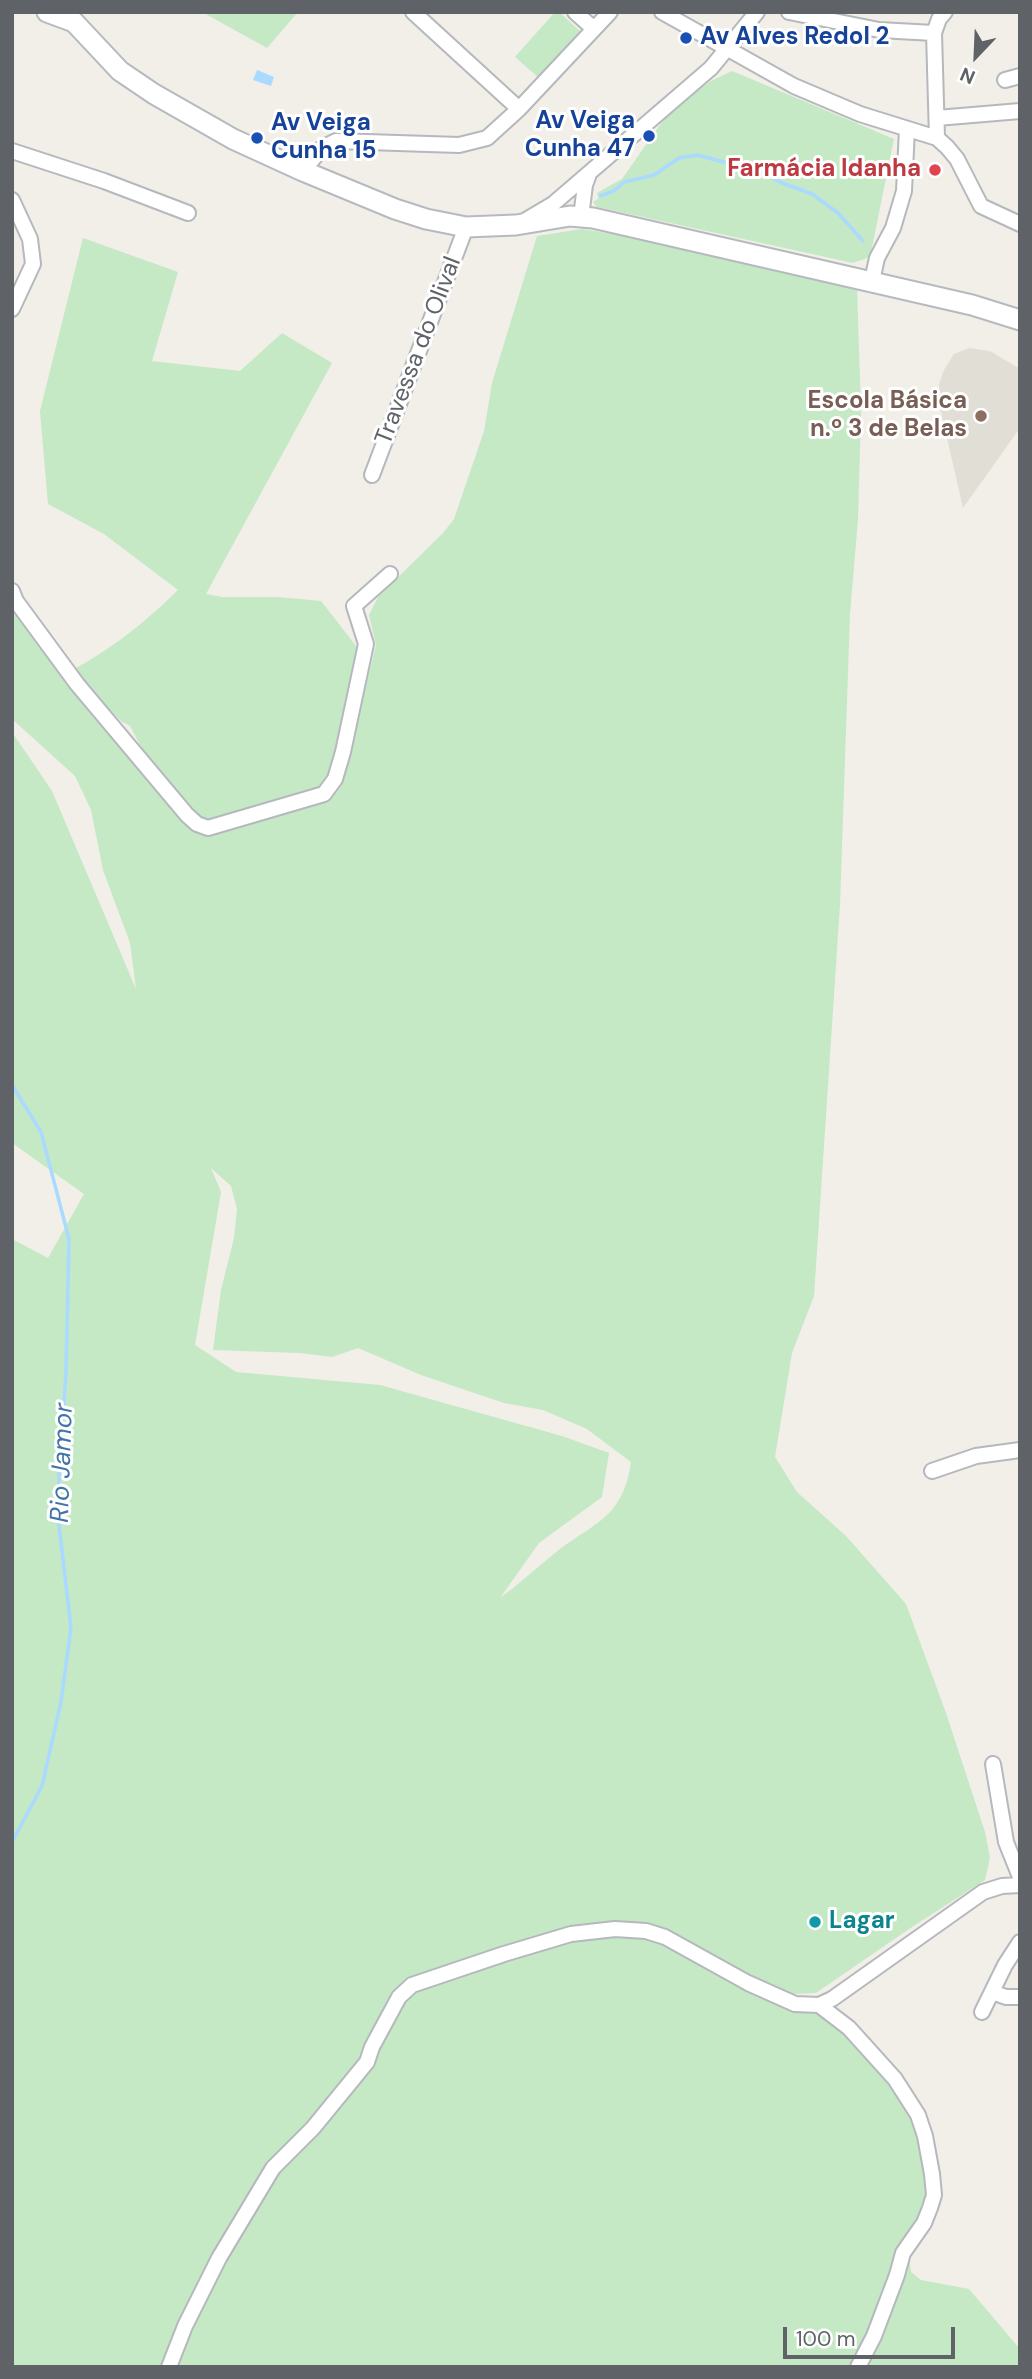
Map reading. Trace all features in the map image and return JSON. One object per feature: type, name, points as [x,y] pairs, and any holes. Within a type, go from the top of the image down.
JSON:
[{"type":"street","points":[[47,12],[74,22],[120,71],[154,94],[233,139],[303,171],[426,219],[466,228],[575,217],[593,218],[994,310],[1020,320]]},
{"type":"street","points":[[575,12],[594,29]]},
{"type":"street","points":[[303,171],[322,148],[336,141],[459,145],[488,138],[610,12]]},
{"type":"street","points":[[662,12],[794,86],[860,114],[937,138],[957,159],[981,206],[1020,225]]},
{"type":"street","points":[[516,225],[553,204],[711,68],[757,12]]},
{"type":"street","points":[[789,12],[878,30],[934,33]]},
{"type":"street","points":[[937,138],[934,33],[945,12]]},
{"type":"street","points":[[418,14],[519,109]]},
{"type":"street","points":[[1005,80],[1020,76]]},
{"type":"street","points":[[937,118],[1020,111]]},
{"type":"street","points":[[872,281],[877,258],[893,228],[904,191],[907,129]]},
{"type":"street","points":[[12,151],[104,181],[188,213]]},
{"type":"street","points":[[575,217],[589,173]]},
{"type":"street","points":[[573,187],[568,201],[575,217]]},
{"type":"street","points":[[12,200],[30,239],[33,264],[12,309]]},
{"type":"street","name":"Travessa do Olival","points":[[372,475],[466,228]]},
{"type":"street","points":[[12,591],[16,601],[77,684],[187,814],[197,824],[208,828],[324,794],[330,786],[335,779],[343,752],[366,644],[354,606],[390,574]]},
{"type":"street","points":[[932,1471],[976,1456],[1020,1450]]},
{"type":"street","points":[[993,1764],[1006,1842],[1020,1877]]},
{"type":"street","points":[[819,2006],[983,1892],[1002,1886],[1020,1885]]},
{"type":"street","points":[[169,2367],[185,2326],[219,2258],[273,2168],[313,2129],[367,2062],[372,2047],[399,1997],[412,1985],[504,1954],[571,1934],[615,1928],[646,1931],[664,1937],[748,1983],[795,2004],[819,2006],[849,2028],[895,2079],[918,2115],[925,2136],[934,2195],[924,2222],[903,2253],[874,2336],[858,2367]]},
{"type":"street","points":[[982,2012],[1005,1965],[1020,1942]]},
{"type":"street","points":[[992,1992],[1006,1997],[1020,1997]]},
{"type":"shaded area","name":"Escola Básica n.º 3 de Belas","points":[[969,348],[990,351],[1020,369],[1020,428],[963,508],[939,403],[939,384],[954,354]]},
{"type":"green space","points":[[202,12],[298,12],[267,48]]},
{"type":"green space","points":[[555,12],[559,12],[580,31],[539,78],[515,57]]},
{"type":"green space","points":[[732,71],[894,139],[870,257],[853,263],[597,207],[593,202],[599,198],[597,193],[622,179],[671,109],[711,81]]},
{"type":"green space","points":[[582,229],[650,240],[857,287],[861,411],[858,519],[850,614],[840,905],[814,1296],[792,1353],[775,1457],[797,1492],[846,1536],[906,1604],[946,1713],[985,1832],[990,1858],[985,1880],[816,1993],[792,1994],[783,2005],[790,2012],[815,2007],[847,2031],[903,2096],[924,2147],[930,2197],[910,2237],[898,2248],[878,2320],[909,2258],[911,2272],[921,2280],[969,2289],[1020,2349],[1020,2367],[12,2367],[12,1239],[48,1258],[84,1194],[12,1143],[12,732],[52,791],[136,989],[130,943],[103,870],[91,810],[75,776],[12,719],[12,606],[53,665],[191,827],[204,834],[219,834],[330,798],[342,782],[376,645],[369,615],[378,597],[454,519],[484,431],[492,383],[537,236]],"holes":[[[211,1168],[231,1186],[237,1209],[234,1238],[221,1290],[213,1350],[300,1353],[332,1357],[358,1348],[421,1375],[504,1403],[543,1410],[587,1429],[631,1462],[627,1481],[614,1508],[500,1598],[539,1543],[602,1497],[609,1453],[562,1436],[380,1385],[236,1372],[195,1345],[221,1192]]]},
{"type":"green space","points":[[83,238],[178,272],[152,361],[240,371],[282,333],[332,363],[206,594],[321,601],[360,651],[333,776],[325,787],[209,821],[202,819],[146,756],[130,726],[121,721],[85,684],[76,668],[130,633],[178,590],[104,534],[48,504],[40,411]]},
{"type":"water","points":[[257,70],[274,77],[271,86],[253,80]]},
{"type":"waterway","points":[[600,196],[614,191],[624,182],[654,175],[679,158],[697,155],[758,171],[812,194],[838,213],[863,241]]},
{"type":"waterway","name":"Rio Jamor","points":[[12,1085],[41,1132],[69,1239],[66,1372],[57,1508],[71,1628],[61,1702],[42,1786],[12,1842]]},
{"type":"place","name":"Av Alves Redol 2","points":[[686,38]]},
{"type":"place","name":"Av Veiga Cunha 47","points":[[649,136]]},
{"type":"place","name":"Av Veiga Cunha 15","points":[[257,138]]},
{"type":"place","name":"Farmácia Idanha","points":[[935,170]]},
{"type":"place","name":"Escola Básica n.º 3 de Belas","points":[[981,416]]},
{"type":"place","name":"Lagar","points":[[815,1922]]}]
